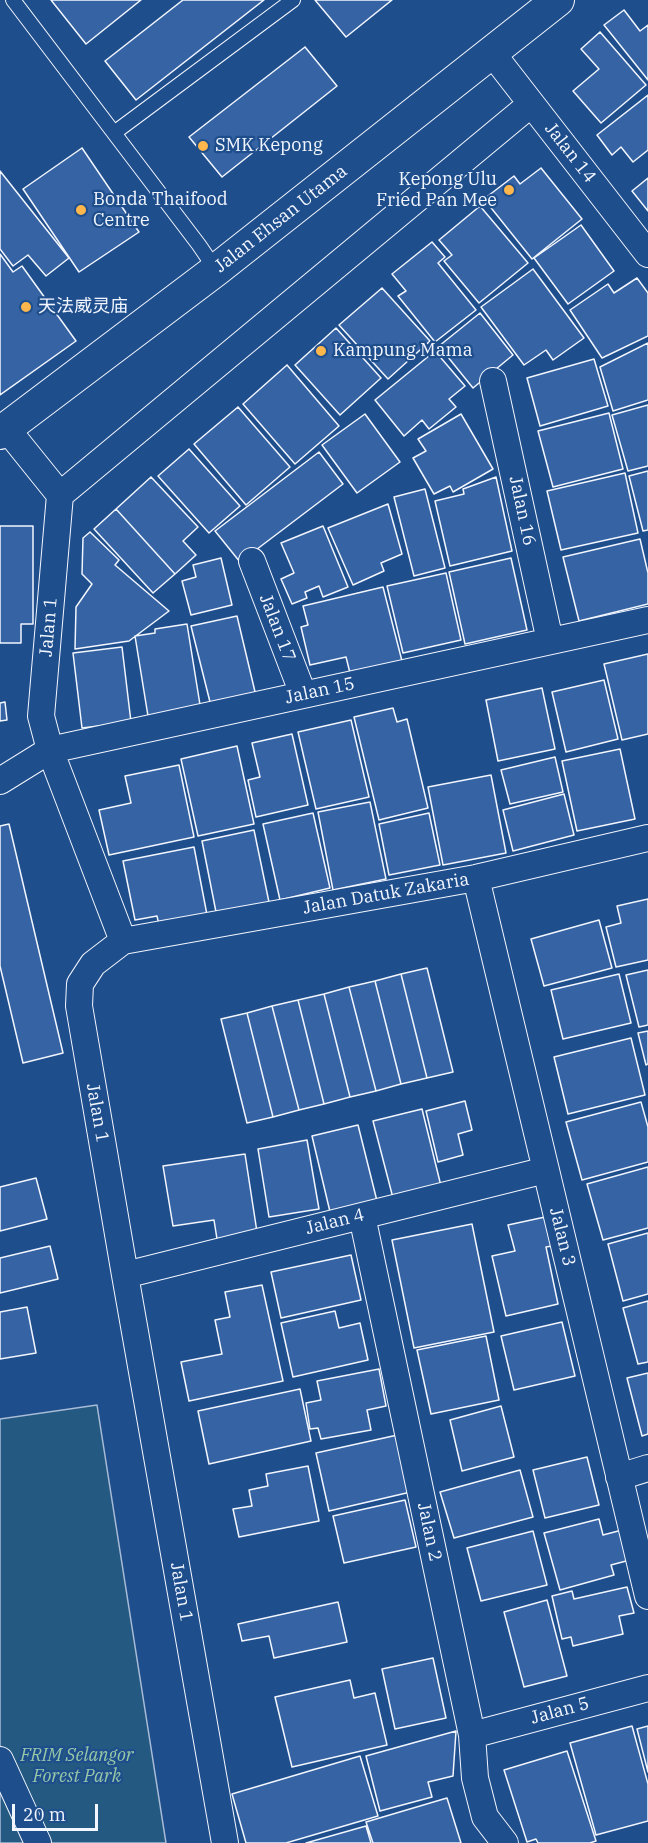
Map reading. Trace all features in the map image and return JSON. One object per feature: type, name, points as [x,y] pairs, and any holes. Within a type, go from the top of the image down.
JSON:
[{"type":"street","name":"Jalan Ehsan Utama","points":[[3,430],[216,270],[558,0]]},
{"type":"street","name":"Jalan 14","points":[[492,53],[648,254]]},
{"type":"street","points":[[3,430],[60,495],[531,104]]},
{"type":"street","name":"Jalan 16","points":[[493,381],[550,641]]},
{"type":"street","name":"Jalan 1","points":[[60,495],[41,716],[50,750],[123,941],[93,964],[80,984],[79,1006],[225,1843]]},
{"type":"street","name":"Jalan 17","points":[[252,561],[303,694]]},
{"type":"street","name":"Jalan 15","points":[[0,781],[50,750],[648,620]]},
{"type":"street","name":"Jalan Datuk Zakaria","points":[[123,941],[476,878],[648,838]]},
{"type":"street","name":"Jalan 3","points":[[476,878],[648,1596]]},
{"type":"street","name":"Jalan 4","points":[[125,1275],[546,1170]]},
{"type":"street","name":"Jalan 2","points":[[362,1216],[472,1735],[475,1779],[485,1817],[505,1843]]},
{"type":"street","points":[[619,1476],[648,1468]]},
{"type":"street","name":"Jalan 5","points":[[472,1735],[648,1688]]},
{"type":"street","points":[[0,1760],[38,1843]]},
{"type":"lane","points":[[13,0],[216,270]]},
{"type":"lane","points":[[114,133],[293,0]]},
{"type":"green space","name":"FRIM Selangor Forest Park","points":[[97,1405],[166,1843],[0,1843],[0,1419]]},
{"type":"building","points":[[51,0],[141,0],[86,44]]},
{"type":"building","points":[[183,0],[264,0],[136,100],[105,61]]},
{"type":"building","points":[[315,0],[392,0],[346,37]]},
{"type":"building","points":[[624,10],[640,31],[648,25],[648,80],[604,25]]},
{"type":"building","points":[[600,32],[646,85],[601,123],[573,91],[599,69],[581,49]]},
{"type":"building","points":[[305,47],[337,86],[222,177],[189,137]]},
{"type":"building","points":[[648,95],[648,150],[633,162],[621,147],[612,155],[597,135]]},
{"type":"building","name":"Bonda Thaifood Centre","points":[[82,148],[139,232],[79,272],[23,189]]},
{"type":"building","points":[[541,168],[582,219],[532,259],[484,199],[514,176],[520,184]]},
{"type":"building","points":[[0,171],[69,258],[46,276],[28,255],[13,266],[0,249]]},
{"type":"building","points":[[648,178],[648,211],[632,191]]},
{"type":"building","points":[[480,206],[528,263],[479,303],[444,261],[452,255],[439,240]]},
{"type":"building","points":[[581,225],[614,271],[568,304],[534,258]]},
{"type":"building","points":[[432,242],[445,257],[438,263],[476,310],[435,342],[398,296],[406,291],[392,274]]},
{"type":"building","name":"天法威灵庙","points":[[0,254],[13,272],[22,266],[76,341],[0,395]]},
{"type":"building","points":[[533,269],[584,338],[553,360],[546,350],[524,365],[481,307]]},
{"type":"building","points":[[637,278],[648,293],[648,336],[602,358],[570,310],[608,284],[614,293]]},
{"type":"building","points":[[382,288],[430,341],[388,379],[339,325]]},
{"type":"building","points":[[480,313],[513,355],[473,388],[439,346]]},
{"type":"building","points":[[336,328],[381,378],[340,415],[295,365]]},
{"type":"building","points":[[648,343],[648,400],[613,411],[600,367]]},
{"type":"building","points":[[435,351],[465,386],[449,399],[456,407],[429,429],[422,420],[404,436],[375,400]]},
{"type":"building","points":[[594,359],[608,406],[540,426],[527,378]]},
{"type":"building","points":[[287,365],[339,426],[295,464],[243,404]]},
{"type":"building","points":[[648,405],[648,466],[628,471],[612,415]]},
{"type":"building","points":[[238,407],[290,467],[246,505],[194,444]]},
{"type":"building","points":[[609,413],[623,469],[553,487],[538,431]]},
{"type":"building","points":[[365,414],[400,462],[357,493],[322,445]]},
{"type":"building","points":[[461,414],[493,469],[453,492],[450,486],[434,494],[413,458],[426,451],[418,439]]},
{"type":"building","points":[[189,449],[240,506],[209,533],[158,476]]},
{"type":"building","points":[[319,452],[343,484],[240,562],[215,531]]},
{"type":"building","points":[[648,471],[648,530],[643,531],[629,476]]},
{"type":"building","points":[[625,473],[638,533],[561,550],[547,491]]},
{"type":"building","points":[[151,477],[198,527],[183,541],[196,555],[175,574],[116,509]]},
{"type":"building","points":[[496,477],[512,551],[450,566],[435,501],[464,494],[463,489]]},
{"type":"building","points":[[425,489],[445,568],[414,576],[394,497]]},
{"type":"building","points":[[388,504],[402,554],[381,563],[384,571],[353,585],[328,528]]},
{"type":"building","points":[[116,509],[175,574],[153,593],[94,529]]},
{"type":"building","points":[[0,526],[33,526],[33,624],[21,624],[21,643],[0,643]]},
{"type":"building","points":[[323,526],[348,587],[323,597],[319,586],[305,592],[307,598],[292,604],[281,579],[294,573],[281,543]]},
{"type":"building","points":[[90,532],[119,560],[115,565],[169,611],[129,641],[75,649],[76,607],[92,584],[82,574],[83,538]]},
{"type":"building","points":[[640,539],[648,573],[648,604],[579,621],[563,557]]},
{"type":"building","points":[[221,558],[232,605],[191,615],[182,581],[196,577],[193,565]]},
{"type":"building","points":[[511,558],[527,630],[465,644],[449,572]]},
{"type":"building","points":[[446,573],[461,640],[403,653],[387,586]]},
{"type":"building","points":[[383,587],[402,661],[350,673],[346,657],[310,665],[301,627],[308,625],[303,606]]},
{"type":"building","points":[[237,616],[256,696],[211,706],[191,626]]},
{"type":"building","points":[[187,624],[201,711],[148,716],[135,636],[155,633],[155,629]]},
{"type":"building","points":[[122,647],[131,722],[82,728],[73,653]]},
{"type":"building","points":[[648,654],[648,734],[622,740],[604,664]]},
{"type":"building","points":[[604,680],[618,739],[566,752],[552,692]]},
{"type":"building","points":[[542,688],[555,749],[498,761],[486,700]]},
{"type":"building","points":[[5,702],[7,720],[0,721],[0,703]]},
{"type":"building","points":[[393,708],[397,722],[407,719],[428,808],[379,820],[354,717]]},
{"type":"building","points":[[351,720],[369,797],[316,809],[298,732]]},
{"type":"building","points":[[292,734],[308,805],[256,817],[248,780],[260,777],[252,743]]},
{"type":"building","points":[[237,746],[254,824],[198,836],[181,759]]},
{"type":"building","points":[[620,749],[635,819],[577,831],[562,761]]},
{"type":"building","points":[[555,757],[563,792],[510,804],[501,770]]},
{"type":"building","points":[[179,765],[194,837],[109,855],[99,810],[131,803],[125,776]]},
{"type":"building","points":[[491,775],[506,853],[443,865],[428,787]]},
{"type":"building","points":[[564,794],[574,835],[513,851],[503,810]]},
{"type":"building","points":[[370,802],[386,879],[333,890],[318,812]]},
{"type":"building","points":[[313,813],[330,888],[280,900],[263,824]]},
{"type":"building","points":[[429,813],[440,865],[389,875],[379,824]]},
{"type":"building","points":[[9,824],[63,1053],[23,1063],[0,966],[0,826]]},
{"type":"building","points":[[254,830],[270,907],[217,917],[202,841]]},
{"type":"building","points":[[194,847],[208,920],[160,930],[157,916],[135,920],[123,861]]},
{"type":"building","points":[[648,899],[648,960],[616,967],[606,927],[621,923],[617,906]]},
{"type":"building","points":[[599,920],[612,968],[544,986],[531,939]]},
{"type":"building","points":[[427,968],[453,1072],[427,1078],[401,974]]},
{"type":"building","points":[[648,970],[648,1025],[639,1027],[626,975]]},
{"type":"building","points":[[401,974],[427,1078],[401,1084],[375,981]]},
{"type":"building","points":[[619,974],[631,1023],[563,1039],[551,990]]},
{"type":"building","points":[[375,981],[401,1084],[376,1091],[349,987]]},
{"type":"building","points":[[349,987],[376,1091],[350,1097],[324,994]]},
{"type":"building","points":[[324,994],[350,1097],[324,1104],[298,1000]]},
{"type":"building","points":[[298,1000],[324,1104],[299,1110],[272,1006]]},
{"type":"building","points":[[272,1006],[299,1110],[273,1117],[247,1013]]},
{"type":"building","points":[[247,1013],[273,1117],[247,1123],[221,1019]]},
{"type":"building","points":[[648,1031],[648,1064],[646,1065],[638,1033]]},
{"type":"building","points":[[631,1038],[645,1095],[568,1114],[554,1057]]},
{"type":"building","points":[[465,1101],[472,1130],[458,1134],[463,1155],[438,1162],[426,1111]]},
{"type":"building","points":[[641,1102],[648,1127],[648,1162],[582,1180],[566,1122]]},
{"type":"building","points":[[422,1109],[441,1186],[393,1198],[373,1121]]},
{"type":"building","points":[[358,1125],[378,1205],[331,1216],[312,1136]]},
{"type":"building","points":[[307,1140],[319,1209],[269,1217],[258,1149]]},
{"type":"building","points":[[245,1154],[257,1232],[217,1239],[214,1220],[173,1226],[163,1166]]},
{"type":"building","points":[[648,1167],[648,1228],[603,1240],[587,1184]]},
{"type":"building","points":[[36,1178],[47,1219],[0,1231],[0,1187]]},
{"type":"building","points":[[545,1217],[552,1246],[546,1247],[558,1304],[506,1316],[492,1256],[515,1251],[508,1225]]},
{"type":"building","points":[[472,1224],[494,1332],[414,1348],[392,1240]]},
{"type":"building","points":[[648,1233],[648,1294],[623,1301],[608,1244]]},
{"type":"building","points":[[50,1246],[58,1279],[0,1293],[0,1258]]},
{"type":"building","points":[[351,1255],[361,1300],[281,1318],[271,1272]]},
{"type":"building","points":[[262,1285],[283,1381],[189,1401],[181,1362],[222,1354],[215,1320],[230,1317],[225,1292]]},
{"type":"building","points":[[648,1301],[648,1362],[638,1364],[623,1308]]},
{"type":"building","points":[[27,1307],[36,1353],[0,1359],[0,1312]]},
{"type":"building","points":[[335,1311],[339,1328],[360,1323],[368,1360],[293,1377],[281,1323]]},
{"type":"building","points":[[562,1322],[575,1376],[514,1390],[501,1336]]},
{"type":"building","points":[[486,1336],[499,1400],[431,1414],[417,1350]]},
{"type":"building","points":[[379,1369],[386,1406],[367,1410],[371,1430],[321,1439],[318,1428],[310,1429],[306,1403],[321,1400],[317,1381]]},
{"type":"building","points":[[648,1373],[648,1434],[642,1436],[627,1378]]},
{"type":"building","points":[[300,1389],[311,1441],[209,1464],[198,1411]]},
{"type":"building","points":[[501,1406],[514,1457],[462,1471],[450,1420]]},
{"type":"building","points":[[402,1434],[415,1491],[329,1511],[316,1453]]},
{"type":"building","points":[[587,1457],[599,1505],[545,1518],[533,1470]]},
{"type":"building","points":[[308,1466],[319,1521],[239,1537],[233,1509],[252,1506],[249,1490],[268,1486],[266,1474]]},
{"type":"building","points":[[520,1470],[533,1517],[454,1538],[440,1492]]},
{"type":"building","points":[[405,1500],[416,1547],[344,1563],[333,1516]]},
{"type":"building","points":[[599,1519],[603,1535],[622,1530],[630,1560],[611,1565],[614,1575],[560,1590],[544,1533]]},
{"type":"building","points":[[533,1531],[547,1585],[481,1601],[467,1548]]},
{"type":"building","points":[[627,1587],[634,1613],[619,1616],[623,1634],[573,1646],[571,1637],[562,1639],[552,1596],[572,1591],[574,1599]]},
{"type":"building","points":[[547,1600],[567,1676],[524,1687],[504,1612]]},
{"type":"building","points":[[338,1602],[347,1642],[274,1658],[269,1636],[242,1641],[238,1624]]},
{"type":"building","points":[[433,1658],[446,1718],[395,1729],[382,1669]]},
{"type":"building","points":[[350,1680],[354,1698],[375,1693],[387,1745],[292,1767],[275,1697]]},
{"type":"building","points":[[632,1726],[648,1784],[648,1821],[596,1835],[570,1743]]},
{"type":"building","points":[[648,1726],[648,1772],[637,1729]]},
{"type":"building","points":[[456,1731],[453,1776],[428,1782],[432,1797],[380,1811],[366,1756]]},
{"type":"building","points":[[567,1751],[596,1841],[538,1843],[536,1839],[527,1842],[504,1770]]},
{"type":"building","points":[[360,1756],[378,1816],[286,1843],[246,1843],[232,1794]]},
{"type":"building","points":[[447,1798],[461,1843],[373,1843],[366,1822]]},
{"type":"building","points":[[366,1826],[371,1843],[306,1843]]},
{"type":"place","name":"SMK Kepong","points":[[203,146]]},
{"type":"place","name":"Kepong Ulu Fried Pan Mee","points":[[509,190]]},
{"type":"place","name":"Bonda Thaifood Centre","points":[[81,210]]},
{"type":"place","name":"天法威灵庙","points":[[26,307]]},
{"type":"place","name":"Kampung Mama","points":[[321,351]]}]
